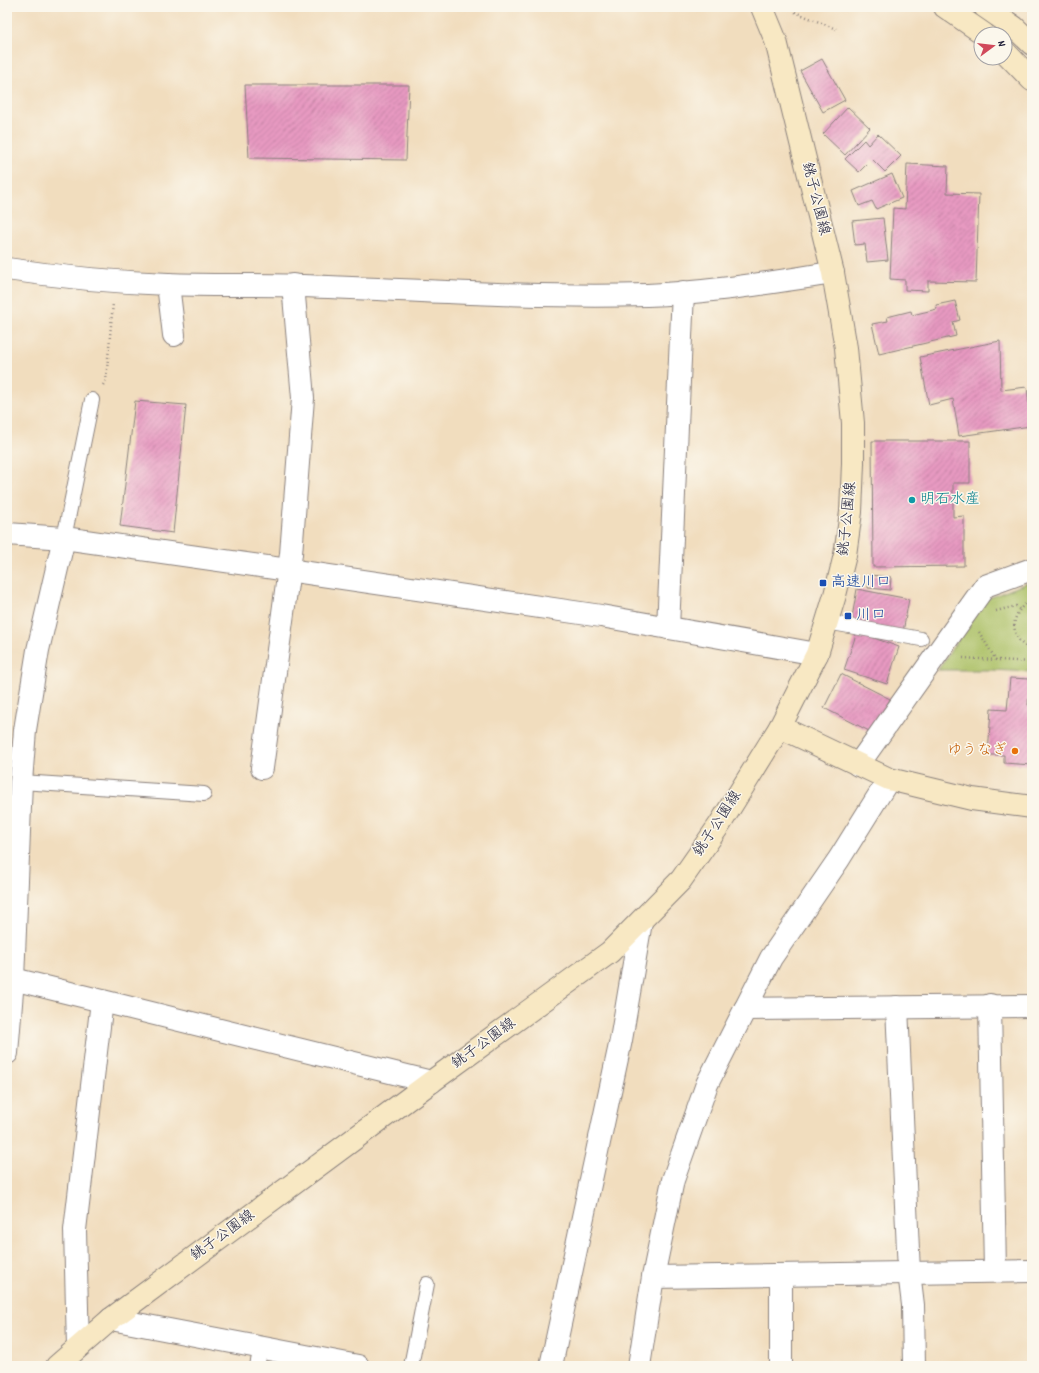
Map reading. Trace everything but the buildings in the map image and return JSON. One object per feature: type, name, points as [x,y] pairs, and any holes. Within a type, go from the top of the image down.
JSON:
[{"type":"main road","name":"銚子公園線","points":[[57,1366],[111,1319],[431,1082],[610,952],[681,880],[720,824],[780,727],[817,654],[835,595],[845,555],[851,512],[854,423],[846,348],[833,273],[776,41],[762,7]]},
{"type":"main road","points":[[945,7],[973,26]]},
{"type":"main road","points":[[985,7],[1014,27],[1032,44]]},
{"type":"main road","points":[[1013,60],[1032,80]]},
{"type":"main road","points":[[780,727],[889,779],[972,799],[1032,807]]},
{"type":"street","points":[[7,269],[58,276],[168,284],[293,285],[534,295],[648,294],[725,289],[833,273]]},
{"type":"street","points":[[168,284],[174,335]]},
{"type":"street","points":[[262,768],[291,554],[304,398],[293,285]]},
{"type":"street","points":[[668,628],[683,292]]},
{"type":"street","points":[[7,534],[64,538],[601,616],[817,654]]},
{"type":"street","points":[[7,1053],[13,979],[25,730],[38,650],[64,538]]},
{"type":"street","points":[[858,765],[985,586],[1032,569]]},
{"type":"street","points":[[639,1366],[653,1277],[673,1180],[707,1084],[771,958],[840,859],[889,779]]},
{"type":"street","points":[[550,1366],[622,1040],[641,922]]},
{"type":"street","points":[[13,979],[431,1082]]},
{"type":"street","points":[[78,1347],[75,1230],[102,1001]]},
{"type":"street","points":[[745,1009],[990,1005],[1032,1006]]},
{"type":"street","points":[[990,1005],[995,1271]]},
{"type":"street","points":[[897,1007],[909,1272],[913,1305],[914,1366]]},
{"type":"street","points":[[653,1277],[1032,1271]]},
{"type":"street","points":[[781,1275],[781,1366]]},
{"type":"street","points":[[111,1319],[259,1357],[358,1366]]},
{"type":"lane","points":[[64,538],[92,400]]},
{"type":"lane","points":[[827,622],[921,639]]},
{"type":"lane","points":[[22,782],[204,794]]},
{"type":"lane","points":[[411,1366],[427,1284]]},
{"type":"path","points":[[795,12],[836,30]]},
{"type":"path","points":[[92,400],[106,380],[115,281]]},
{"type":"path","points":[[1032,600],[1020,609],[1015,617],[1014,625],[1020,642],[1032,650]]},
{"type":"path","points":[[976,626],[996,660]]},
{"type":"path","points":[[961,658],[1032,662]]},
{"type":"green space","points":[[1032,581],[1032,672],[938,670],[984,600]]},
{"type":"place","name":"明石水産","points":[[912,500]]},
{"type":"place","name":"高速川口","points":[[823,583]]},
{"type":"place","name":"川口","points":[[848,616]]},
{"type":"place","name":"ゆうなぎ","points":[[1015,751]]}]
